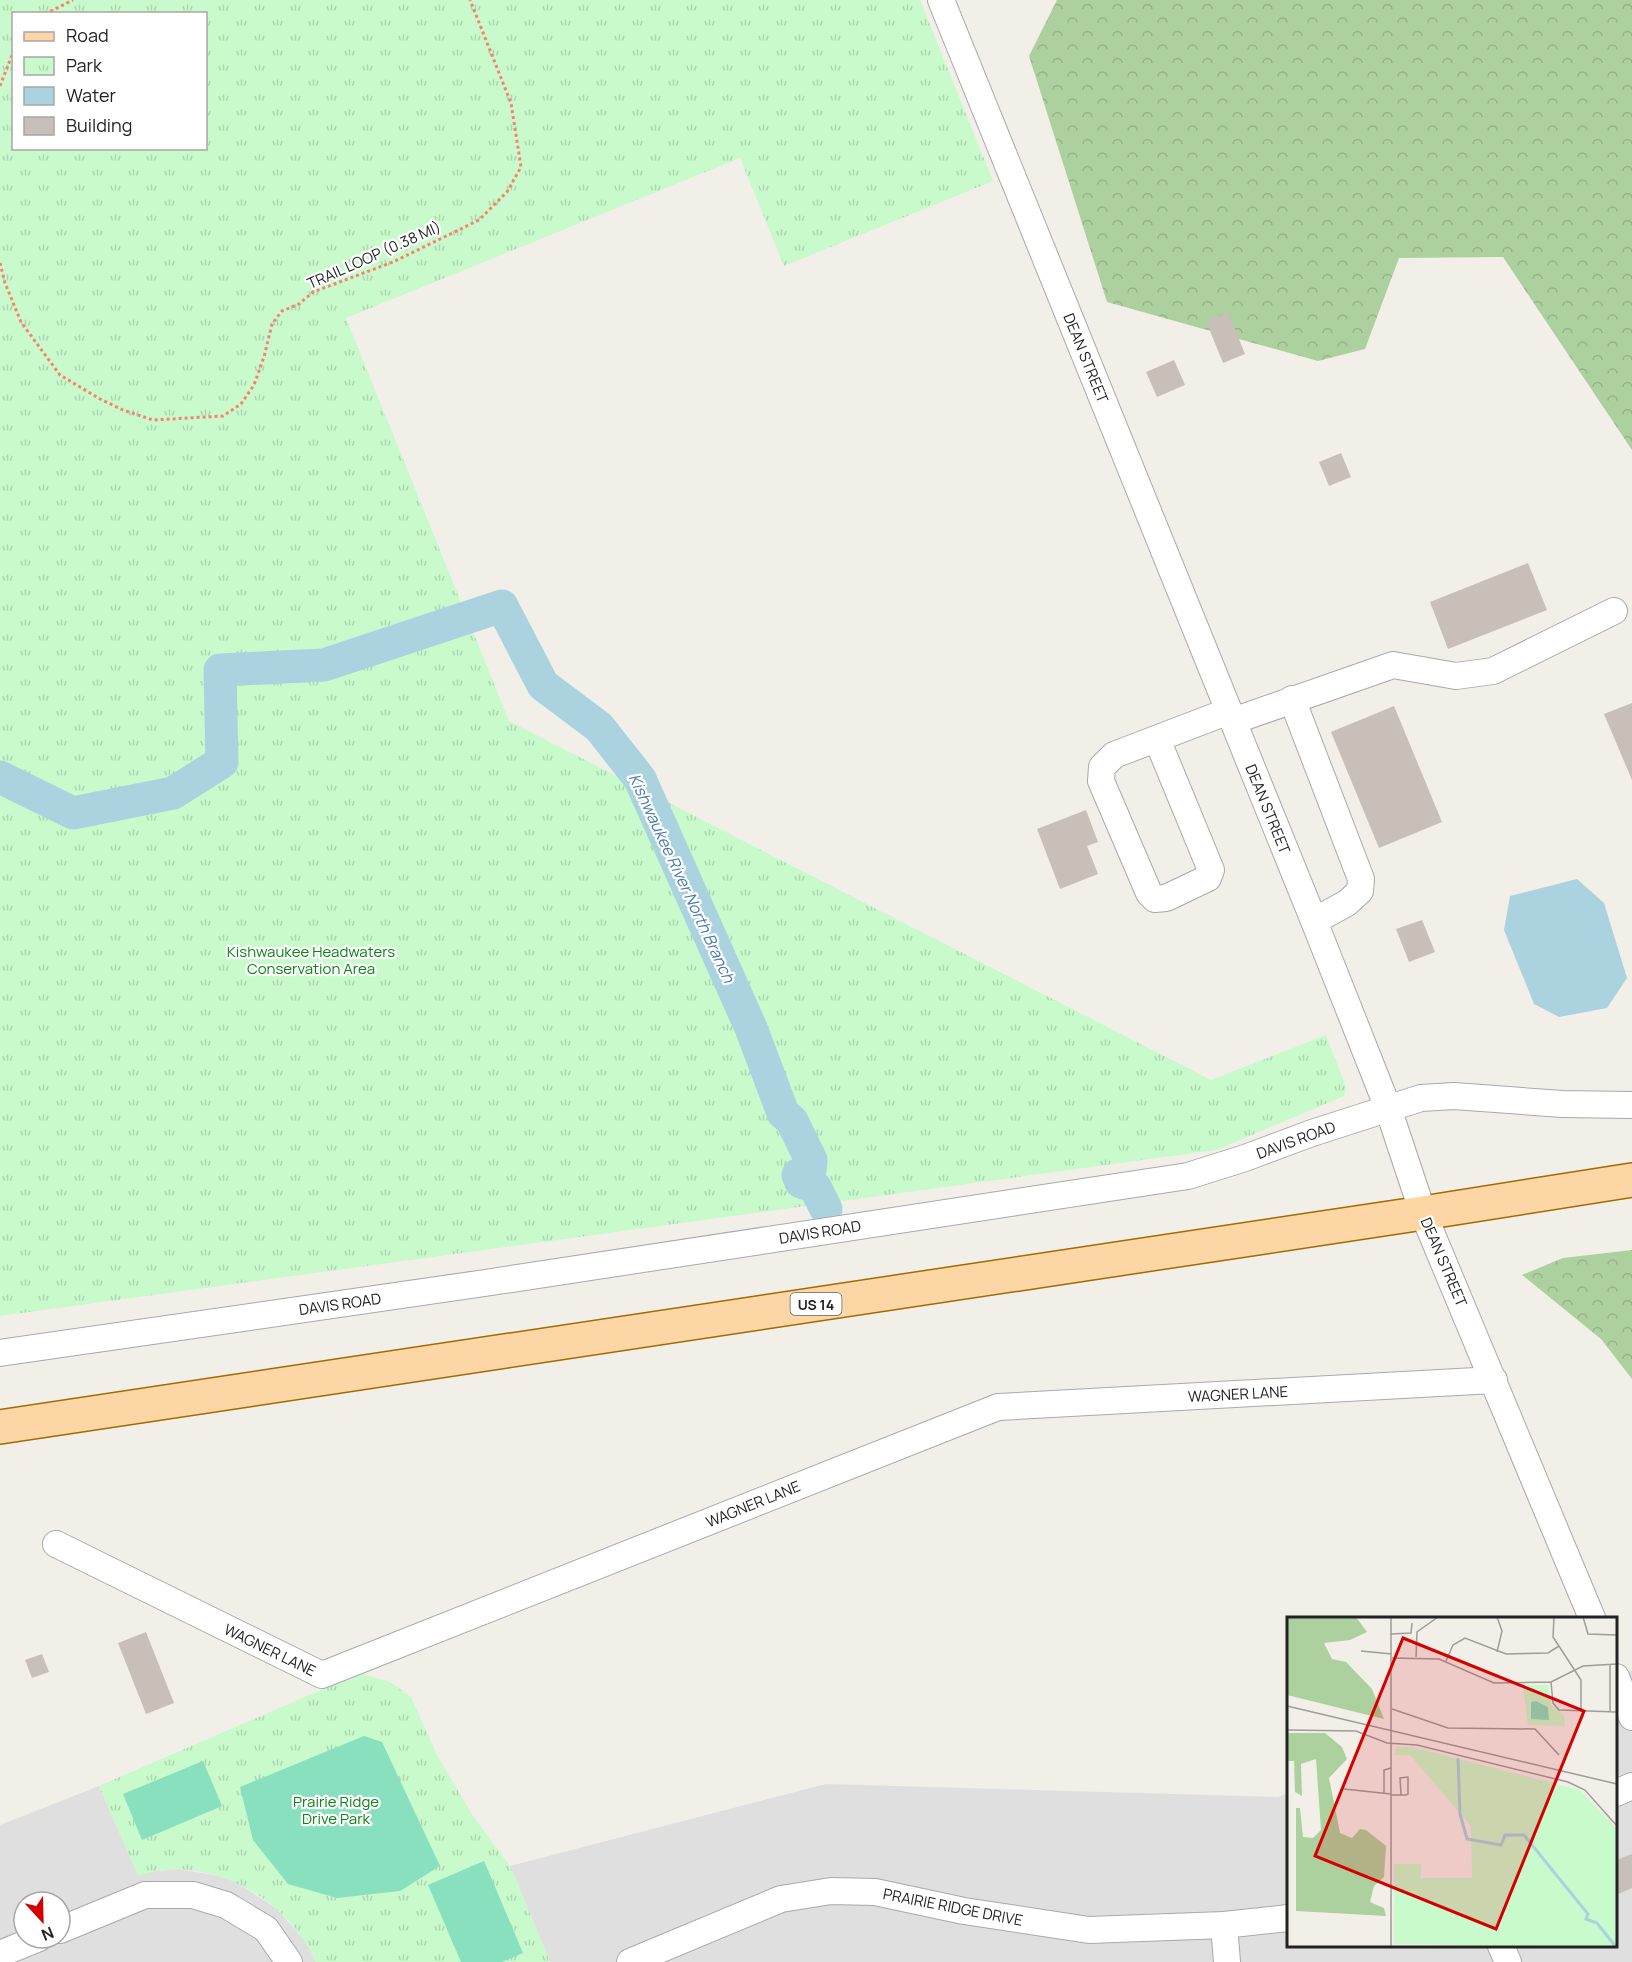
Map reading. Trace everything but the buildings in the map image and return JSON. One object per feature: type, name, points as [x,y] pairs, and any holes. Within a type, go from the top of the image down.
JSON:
[{"type":"main road","name":"US 14","points":[[0,1427],[1632,1180]]},
{"type":"street","name":"DEAN STREET","points":[[941,0],[1314,921],[1388,1108],[1423,1213],[1592,1617]]},
{"type":"street","points":[[1156,739],[1210,870],[1208,878],[1166,898],[1155,899],[1149,893],[1101,781],[1102,767],[1114,755],[1156,739],[1292,699],[1393,665],[1456,676],[1493,671],[1614,611]]},
{"type":"street","points":[[1292,699],[1361,879],[1360,891],[1347,903],[1314,921]]},
{"type":"street","name":"DAVIS ROAD","points":[[0,1353],[485,1283],[1188,1176],[1421,1098],[1454,1096],[1562,1104],[1632,1105]]},
{"type":"street","name":"WAGNER LANE","points":[[57,1544],[322,1675],[998,1407],[1494,1380]]},
{"type":"street","points":[[1617,1680],[1632,1717]]},
{"type":"street","points":[[1617,1793],[1632,1786]]},
{"type":"street","name":"PRAIRIE RIDGE DRIVE","points":[[630,1962],[781,1899],[831,1891],[875,1892],[964,1911],[1089,1930],[1224,1925],[1287,1918]]},
{"type":"street","points":[[72,1925],[145,1895],[193,1895],[226,1905],[266,1929],[289,1962]]},
{"type":"street","points":[[1224,1925],[1227,1962]]},
{"type":"street","points":[[1502,1947],[1508,1962]]},
{"type":"path","points":[[49,12],[73,0]]},
{"type":"path","name":"TRAIL LOOP (0.38 MI)","points":[[0,263],[5,283],[21,322],[60,375],[100,399],[153,420],[222,416],[240,404],[254,385],[272,324],[282,311],[299,304],[313,292],[403,257],[479,220],[507,192],[521,167],[510,103],[470,0]]},
{"type":"path","points":[[0,86],[12,55]]},
{"type":"shaded area","points":[[1632,1670],[1632,1962],[550,1962],[510,1866],[826,1784],[1278,1797],[1287,1793],[1287,1947],[1617,1947],[1617,1676]]},
{"type":"shaded area","points":[[99,1786],[138,1875],[177,1869],[215,1875],[236,1882],[276,1908],[306,1942],[316,1962],[0,1962],[0,1825]]},
{"type":"green space","name":"Kishwaukee Headwaters Conservation Area","points":[[0,0],[920,0],[993,181],[784,266],[740,158],[346,318],[509,721],[1211,1080],[1326,1035],[1346,1087],[1344,1096],[1216,1150],[0,1316]]},
{"type":"green space","points":[[1057,0],[1632,0],[1632,450],[1503,257],[1399,258],[1365,349],[1318,361],[1107,302],[1029,56]]},
{"type":"green space","points":[[1632,1250],[1632,1379],[1601,1339],[1522,1275],[1563,1258]]},
{"type":"green space","name":"Prairie Ridge Drive Park","points":[[360,1673],[390,1682],[411,1697],[438,1757],[473,1816],[510,1866],[550,1962],[316,1962],[303,1939],[286,1918],[266,1901],[242,1886],[217,1876],[191,1870],[164,1870],[138,1876],[99,1786]]},
{"type":"green space","points":[[364,1736],[382,1742],[440,1866],[400,1891],[337,1898],[288,1884],[253,1840],[240,1787]]},
{"type":"green space","points":[[203,1761],[222,1806],[142,1840],[123,1794]]},
{"type":"green space","points":[[484,1861],[523,1953],[502,1962],[461,1962],[428,1885]]},
{"type":"water","points":[[1577,879],[1604,903],[1627,978],[1607,1008],[1559,1017],[1534,1004],[1504,930],[1510,896]]},
{"type":"waterway","name":"Kishwaukee River North Branch","points":[[0,777],[73,813],[173,793],[222,762],[220,670],[324,665],[502,606],[543,685],[599,727],[640,779],[751,1028],[783,1113],[792,1121],[811,1160],[810,1171],[798,1175],[801,1182],[815,1187],[826,1209]]}]
